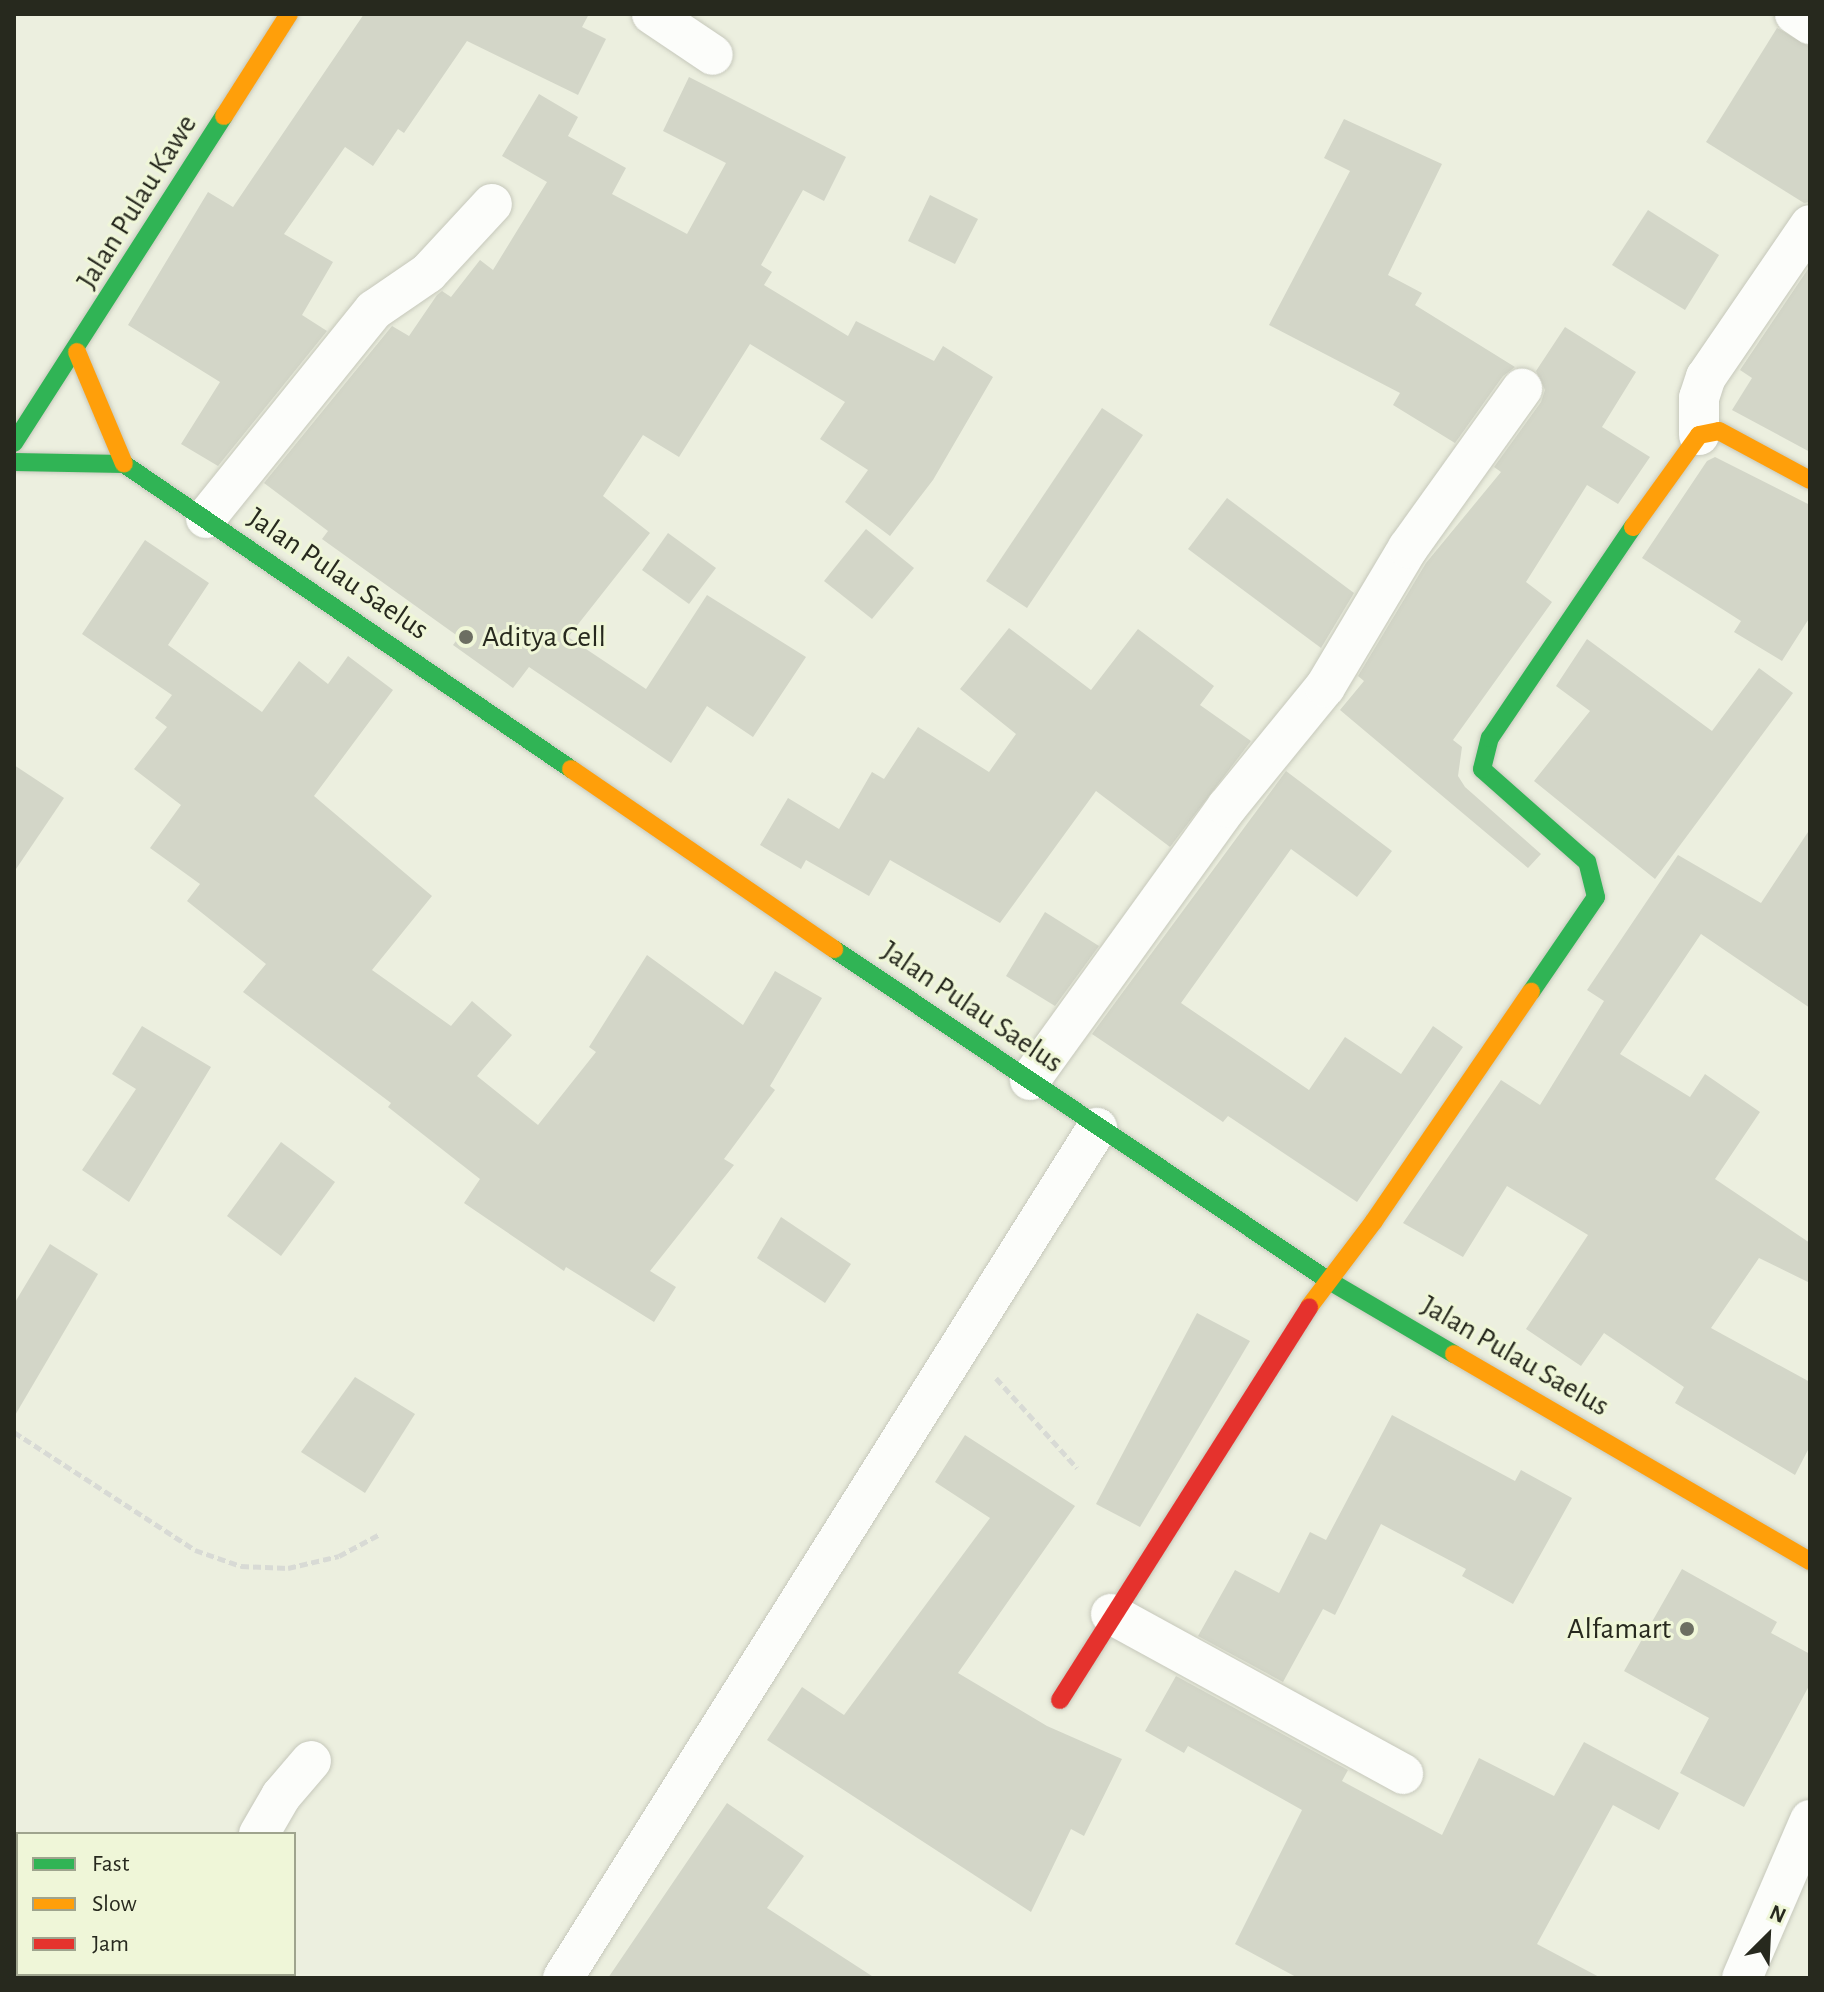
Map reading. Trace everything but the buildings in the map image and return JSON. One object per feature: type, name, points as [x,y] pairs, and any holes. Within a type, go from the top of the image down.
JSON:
[{"type":"street","name":"Jalan Pulau Kawe","points":[[20,423],[77,352],[289,14]]},
{"type":"street","points":[[652,14],[713,55]]},
{"type":"street","points":[[1795,14],[1810,24]]},
{"type":"street","points":[[206,518],[374,310],[428,273],[492,204]]},
{"type":"street","points":[[1699,435],[1699,398],[1706,377],[1810,225]]},
{"type":"street","points":[[14,462],[124,464],[77,352]]},
{"type":"street","points":[[1030,1080],[1227,807],[1325,687],[1408,548],[1522,389]]},
{"type":"street","points":[[1060,1700],[1111,1614],[1326,1279],[1374,1221],[1596,897],[1587,862],[1482,769],[1482,759],[1524,686],[1688,445],[1699,435],[1719,431],[1810,480]]},
{"type":"street","name":"Jalan Pulau Saelus","points":[[124,464],[1097,1128],[1326,1279],[1810,1561]]},
{"type":"street","points":[[563,1978],[961,1339],[1097,1128]]},
{"type":"street","points":[[1111,1614],[1403,1774]]},
{"type":"street","points":[[260,1832],[281,1796],[311,1761]]},
{"type":"street","points":[[1742,1978],[1810,1820]]},
{"type":"path","points":[[961,1339],[1077,1468]]},
{"type":"path","points":[[14,1432],[195,1550],[241,1566],[288,1568],[339,1556],[380,1534]]},
{"type":"traffic: fast","points":[[14,443],[224,116]]},
{"type":"traffic: fast","points":[[14,462],[124,464],[571,769]]},
{"type":"traffic: fast","points":[[1531,992],[1596,897],[1587,862],[1482,769],[1490,738],[1633,527]]},
{"type":"traffic: fast","points":[[834,949],[1326,1279],[1454,1354]]},
{"type":"traffic: slow","points":[[224,116],[289,14]]},
{"type":"traffic: slow","points":[[77,352],[124,464]]},
{"type":"traffic: slow","points":[[1633,527],[1699,435],[1719,431],[1810,480]]},
{"type":"traffic: slow","points":[[571,769],[834,949]]},
{"type":"traffic: slow","points":[[1309,1307],[1374,1221],[1531,992]]},
{"type":"traffic: slow","points":[[1454,1354],[1810,1561]]},
{"type":"traffic: jam","points":[[1060,1700],[1309,1307]]},
{"type":"place","name":"Aditya Cell","points":[[466,637]]},
{"type":"place","name":"Alfamart","points":[[1687,1629]]}]
